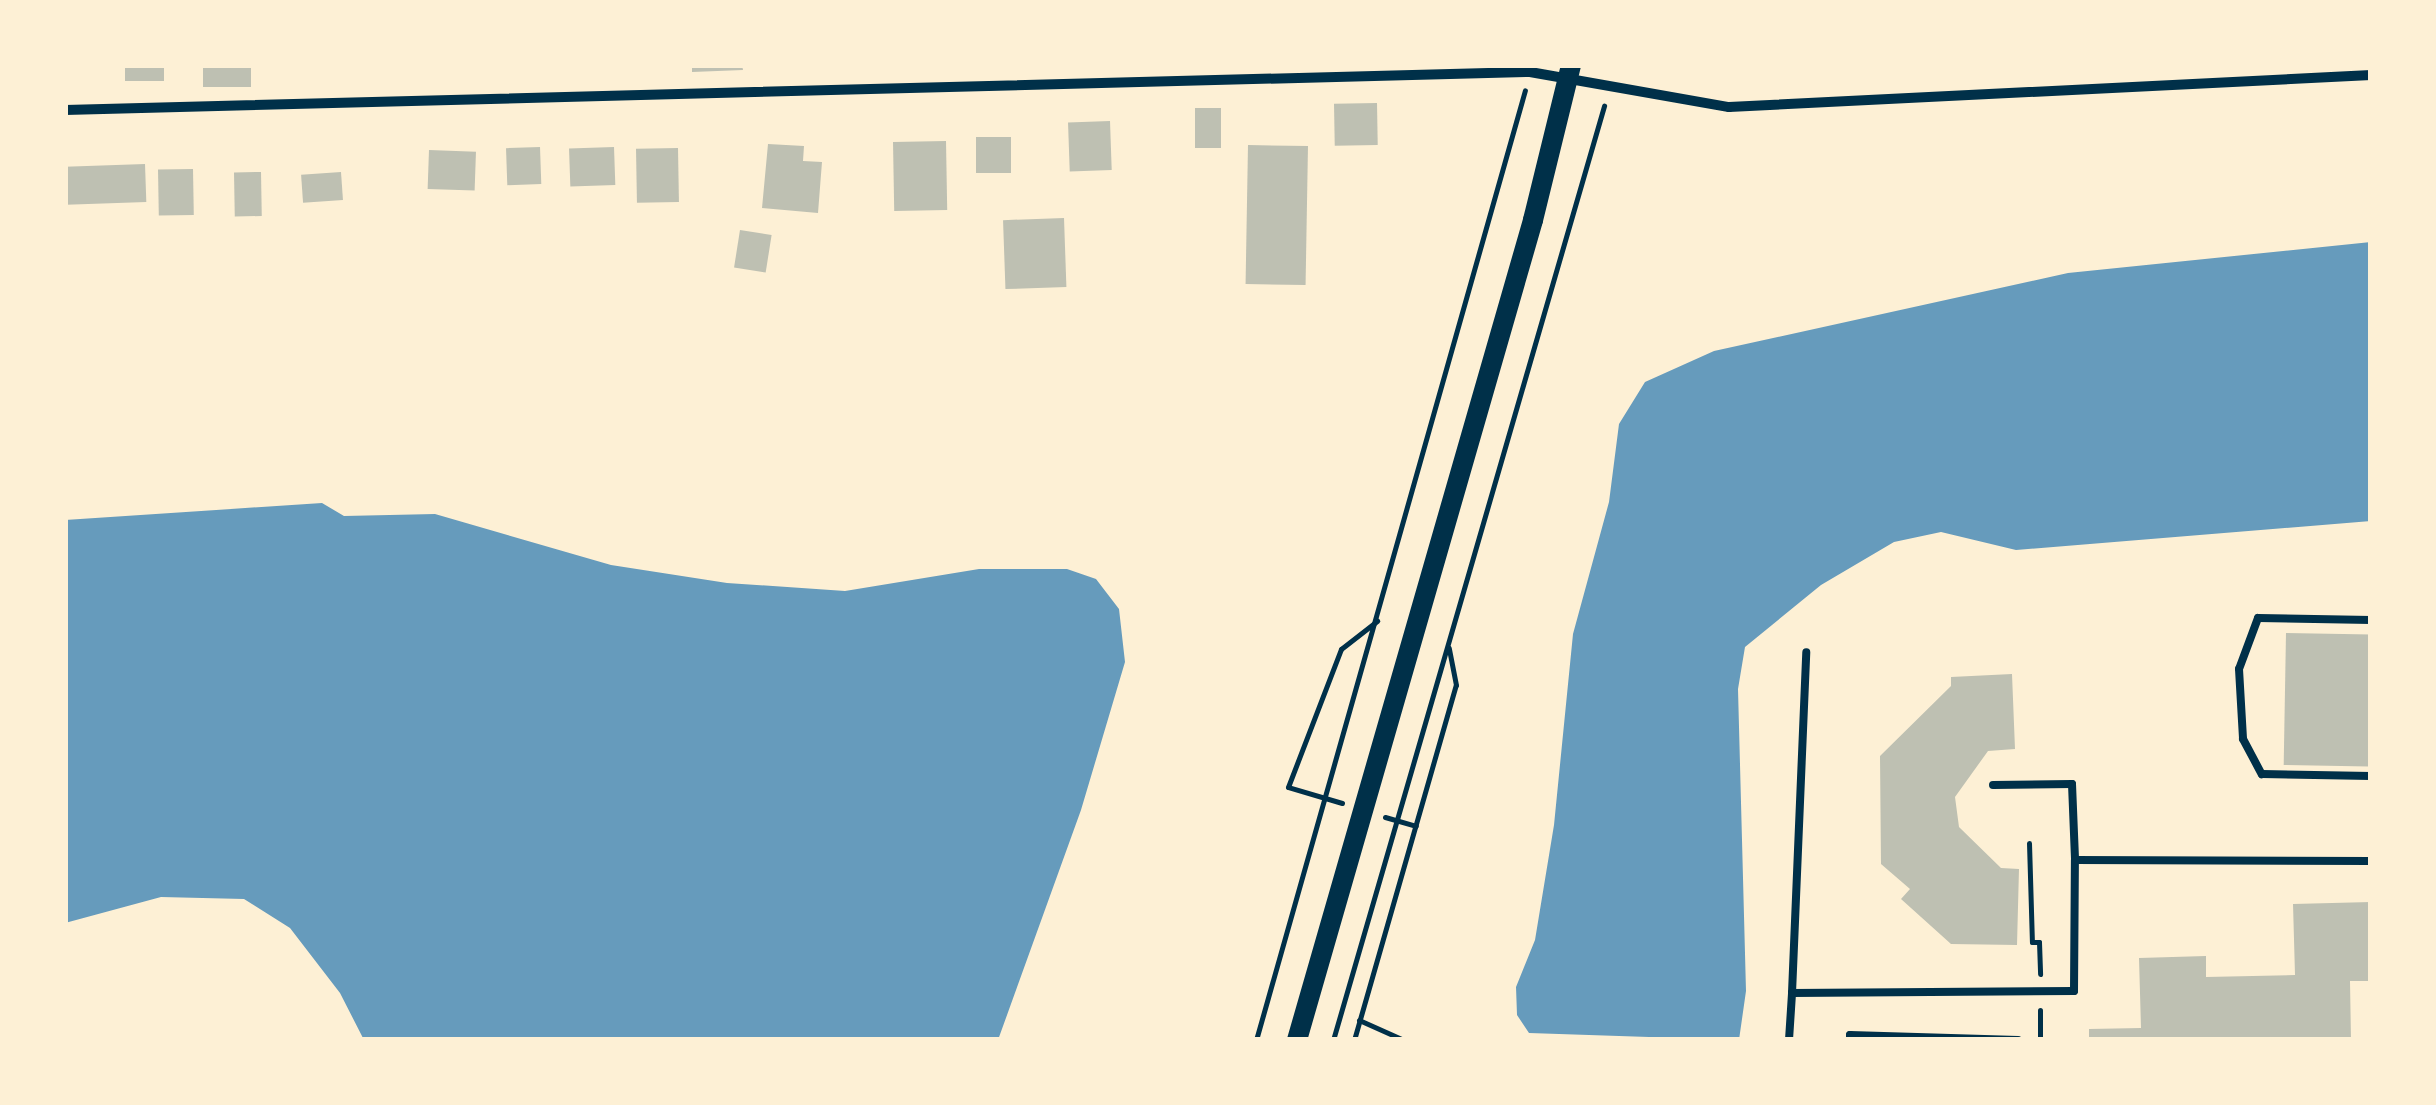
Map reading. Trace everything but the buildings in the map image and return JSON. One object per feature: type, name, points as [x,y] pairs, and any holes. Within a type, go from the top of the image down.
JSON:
[{"type":"main road","points":[[1297,1040],[1570,71]]},
{"type":"street","points":[[2316,65],[2316,78]]},
{"type":"street","points":[[65,110],[1570,71],[1610,84],[1729,108],[2371,74]]},
{"type":"lane","points":[[2371,620],[2258,618],[2239,669],[2244,739],[2262,774],[2371,776]]},
{"type":"lane","points":[[1789,1040],[1806,652]]},
{"type":"lane","points":[[1792,993],[2074,991],[2072,784],[1993,785]]},
{"type":"lane","points":[[2074,860],[2371,861]]},
{"type":"lane","points":[[1850,1040],[1850,1035],[2018,1040]]},
{"type":"path","points":[[1256,1040],[1379,619],[1530,72]]},
{"type":"path","points":[[1334,1040],[1610,84]]},
{"type":"path","points":[[1361,809],[1288,787],[1341,649],[1379,619]]},
{"type":"path","points":[[1354,1040],[1456,685],[1449,645]]},
{"type":"path","points":[[1380,815],[1416,826]]},
{"type":"path","points":[[2029,843],[2040,1040]]},
{"type":"path","points":[[1360,1020],[1404,1040]]},
{"type":"water","points":[[2371,242],[2371,521],[2016,550],[1941,532],[1894,542],[1821,585],[1745,647],[1738,689],[1746,991],[1739,1040],[1529,1033],[1517,1015],[1516,987],[1535,940],[1554,825],[1573,634],[1609,502],[1619,424],[1645,382],[1714,351],[2068,273]]},
{"type":"water","points":[[322,503],[344,516],[435,514],[611,565],[727,583],[845,591],[979,569],[1067,569],[1096,579],[1119,609],[1125,662],[1081,810],[998,1040],[364,1040],[340,993],[290,928],[244,899],[161,897],[65,923],[65,520]]}]
